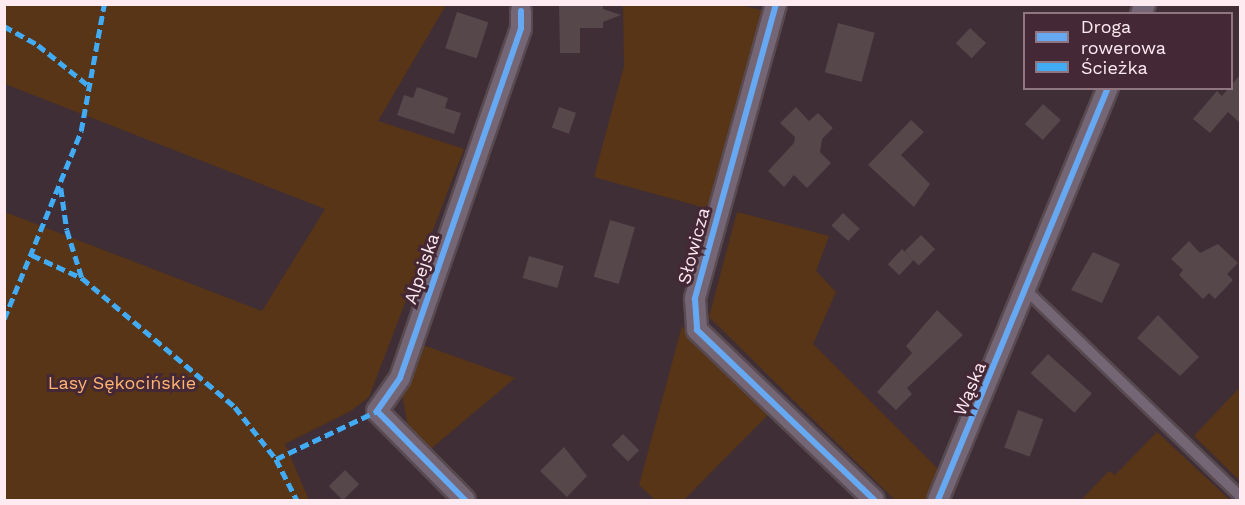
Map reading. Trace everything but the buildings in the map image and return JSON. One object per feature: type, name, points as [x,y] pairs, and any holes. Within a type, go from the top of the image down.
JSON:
[{"type":"street","name":"Słowicza","points":[[776,4],[695,299],[697,330],[874,501]]},
{"type":"street","name":"Alpejska","points":[[465,501],[377,411],[400,378],[521,27],[521,11]]},
{"type":"street","name":"Wąska","points":[[938,501],[1028,291],[1107,90]]},
{"type":"lane","points":[[1028,291],[1240,496]]},
{"type":"green space","name":"Lasy Sękocińskie","points":[[5,4],[446,5],[378,121],[464,149],[369,397],[351,411],[285,444],[309,500],[5,500],[5,212],[262,311],[325,209],[5,84]]},
{"type":"green space","points":[[623,5],[740,5],[765,11],[712,210],[594,177],[624,66]]},
{"type":"green space","points":[[737,212],[829,236],[816,271],[836,292],[813,344],[943,474],[932,500],[895,500],[709,317]]},
{"type":"green space","points":[[682,326],[769,414],[684,500],[655,500],[639,485]]},
{"type":"green space","points":[[423,345],[515,378],[426,453],[407,422],[402,395]]},
{"type":"green space","points":[[1240,387],[1240,481],[1194,436]]},
{"type":"green space","points":[[1157,432],[1230,500],[1081,500],[1109,471],[1115,475]]},
{"type":"marked path","points":[[4,319],[81,131],[104,4]]},
{"type":"marked path","points":[[4,26],[38,45],[89,86]]},
{"type":"marked path","points":[[61,188],[67,230],[82,278]]},
{"type":"marked path","points":[[32,255],[82,278],[235,407],[276,459],[297,500]]},
{"type":"marked path","points":[[276,459],[377,411]]},
{"type":"cycle path","points":[[776,4],[695,299],[697,330],[874,500]]},
{"type":"cycle path","points":[[465,500],[377,411],[400,378],[521,28],[521,11]]},
{"type":"cycle path","points":[[938,500],[1107,90]]}]
